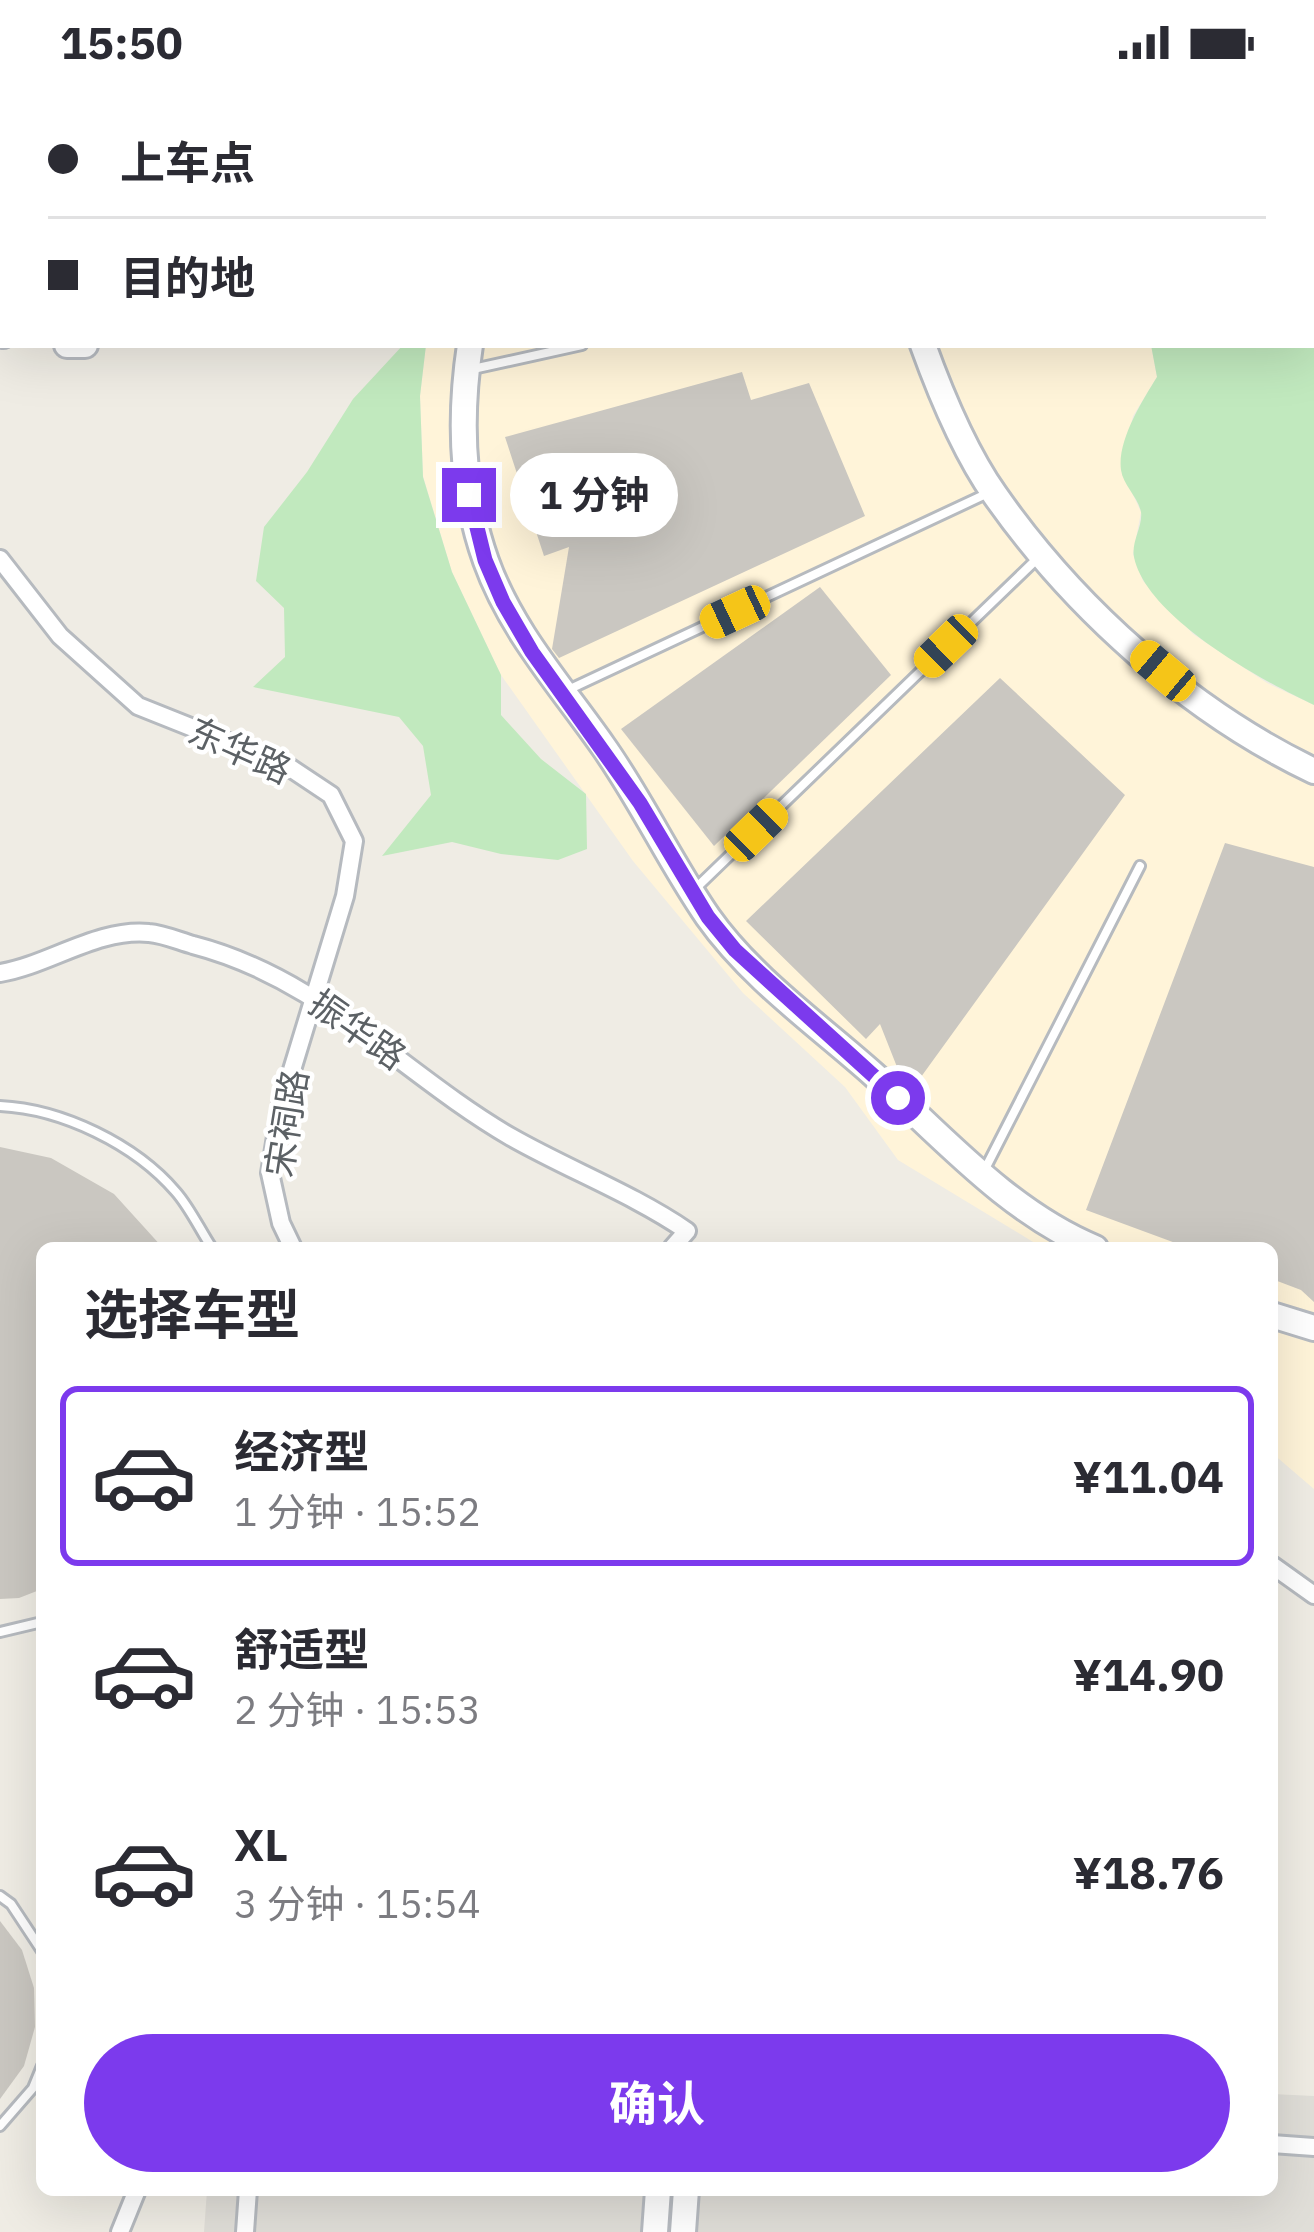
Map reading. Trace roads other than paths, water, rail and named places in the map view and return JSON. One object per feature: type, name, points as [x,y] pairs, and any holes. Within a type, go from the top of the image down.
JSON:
[{"type":"street","points":[[924,348],[992,491],[1041,555],[1106,623],[1191,695],[1314,771]]},
{"type":"street","points":[[468,358],[463,447],[485,560],[532,652],[629,785],[693,891],[735,950],[983,1173],[1046,1223],[1083,1242]]},
{"type":"street","name":"东华路","points":[[0,559],[60,636],[138,706],[286,765],[331,795],[354,841],[345,896],[314,996]]},
{"type":"street","name":"振华路","points":[[0,973],[86,944],[147,933],[236,956],[314,996],[509,1136],[647,1204],[687,1231],[677,1242]]},
{"type":"street","name":"宋祠路","points":[[290,1242],[270,1173],[280,1106],[314,996]]},
{"type":"street","points":[[1278,1317],[1314,1328]]},
{"type":"street","points":[[1278,1569],[1314,1595]]},
{"type":"street","points":[[1278,2144],[1314,2146]]},
{"type":"street","points":[[120,2232],[135,2196]]},
{"type":"street","points":[[245,2232],[248,2196]]},
{"type":"street","points":[[655,2232],[658,2196]]},
{"type":"street","points":[[683,2232],[686,2196]]},
{"type":"lane","points":[[468,358],[556,348]]},
{"type":"lane","points":[[563,692],[992,491]]},
{"type":"lane","points":[[693,891],[1041,555]]},
{"type":"lane","points":[[983,1173],[1140,866]]},
{"type":"lane","points":[[0,1106],[32,1108],[110,1138],[175,1191],[208,1242]]},
{"type":"lane","points":[[0,1632],[36,1623]]},
{"type":"lane","points":[[0,1896],[11,1904],[36,1942]]},
{"type":"lane","points":[[0,2126],[36,2081]]}]
